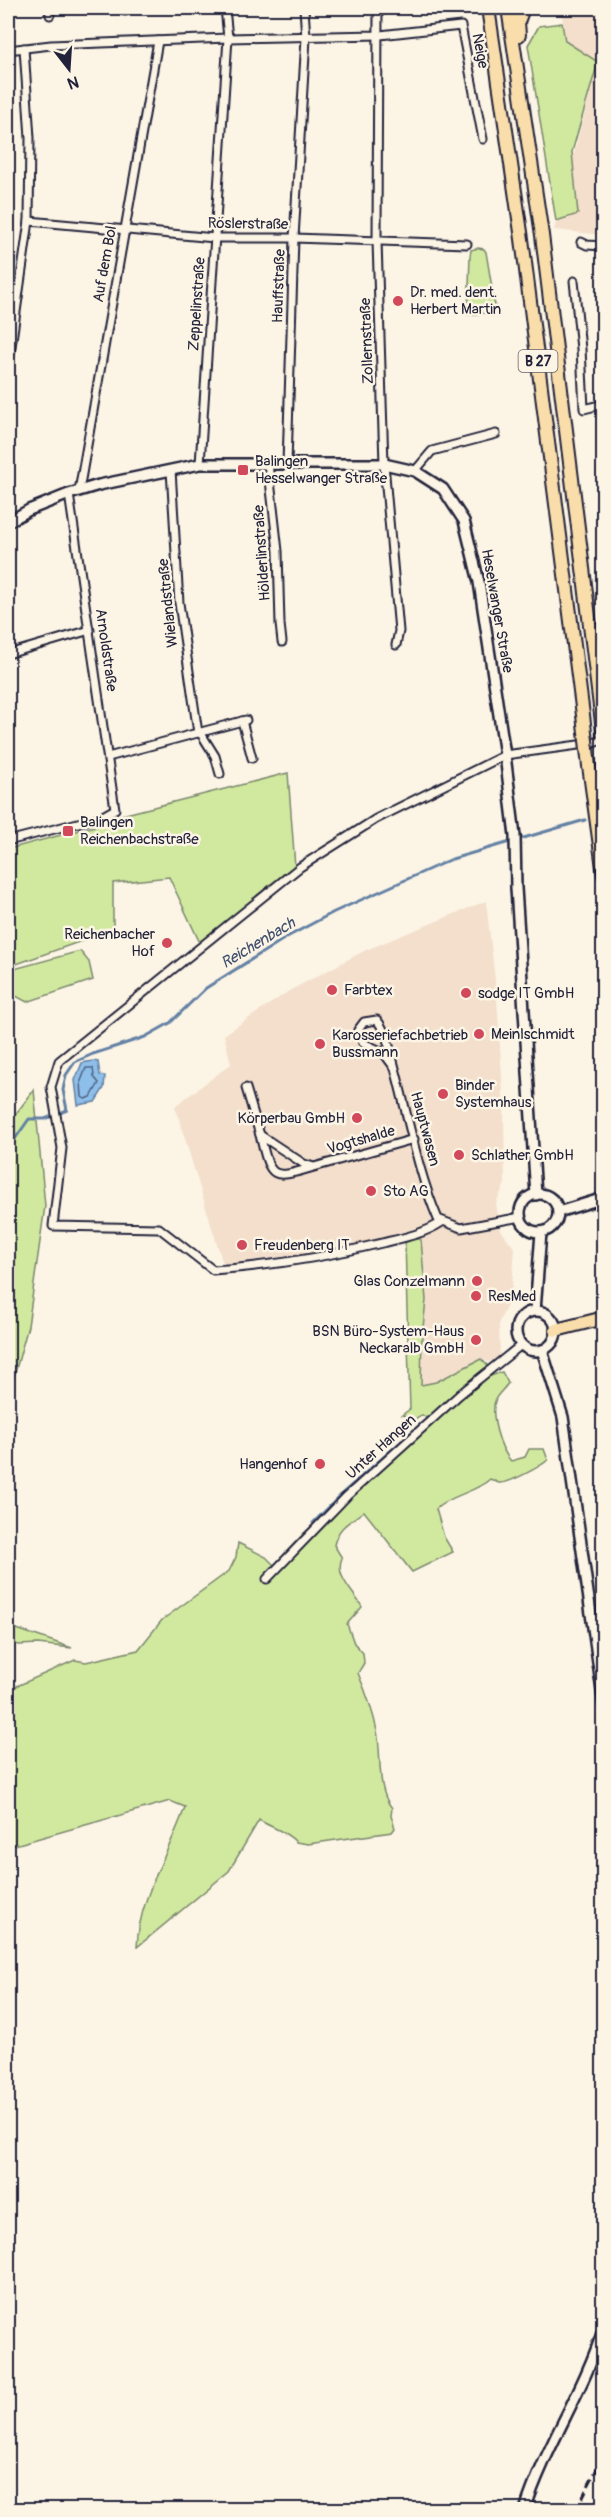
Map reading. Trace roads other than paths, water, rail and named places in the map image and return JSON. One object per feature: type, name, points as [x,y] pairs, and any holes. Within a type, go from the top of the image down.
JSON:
[{"type":"highway","name":"B 27","points":[[488,8],[522,239],[603,875]]},
{"type":"highway","name":"B 27","points":[[508,8],[542,235],[603,739]]},
{"type":"highway","points":[[517,60],[518,22],[523,8]]},
{"type":"highway","points":[[556,1330],[603,1321]]},
{"type":"street","name":"Zeppelinstraße","points":[[200,464],[228,38],[225,8]]},
{"type":"street","name":"Hauffstraße","points":[[287,464],[294,238],[306,38],[304,8]]},
{"type":"street","name":"Zollernstraße","points":[[378,8],[380,35],[377,241],[384,464],[399,631],[396,645]]},
{"type":"street","name":"Neige","points":[[8,50],[228,38],[380,35],[461,26],[483,139]]},
{"type":"street","name":"Auf dem Bol","points":[[74,493],[125,230],[158,41]]},
{"type":"street","points":[[8,368],[29,221],[30,138],[24,48]]},
{"type":"street","name":"Röslerstraße","points":[[29,221],[215,238],[294,238],[467,244]]},
{"type":"street","points":[[580,242],[588,246],[603,246]]},
{"type":"street","points":[[574,281],[585,410],[603,404]]},
{"type":"street","points":[[415,471],[432,452],[496,434]]},
{"type":"street","name":"Hölderlinstraße","points":[[268,463],[278,551],[282,642]]},
{"type":"street","name":"Heselwanger Straße","points":[[8,522],[29,510],[74,493],[200,464],[384,464],[415,471],[443,489],[464,521],[479,582],[505,755],[515,836],[516,888],[536,1195]]},
{"type":"street","name":"Wielandstraße","points":[[171,470],[179,603],[199,733]]},
{"type":"street","name":"Arnoldstraße","points":[[8,841],[101,817],[115,809],[74,493]]},
{"type":"street","points":[[8,644],[9,653],[90,630]]},
{"type":"street","points":[[108,757],[244,721],[252,758]]},
{"type":"street","points":[[199,733],[215,756],[220,774]]},
{"type":"street","points":[[521,1217],[460,1228],[442,1222],[419,1233],[342,1253],[265,1267],[213,1270],[159,1228],[53,1226],[62,1148],[51,1087],[59,1061],[300,867],[376,819],[505,755],[593,743],[603,739]]},
{"type":"street","name":"Hauptwasen","points":[[394,1067],[383,1052],[363,1042],[358,1030],[364,1022],[377,1020],[382,1026],[394,1067],[414,1139],[430,1200],[438,1219],[442,1222]]},
{"type":"street","name":"Vogtshalde","points":[[246,1088],[267,1164],[277,1175],[286,1175],[414,1139]]},
{"type":"street","name":"Vogtshalde","points":[[260,1135],[304,1164],[314,1167]]},
{"type":"street","points":[[536,1195],[550,1198],[556,1204],[558,1212],[554,1226],[541,1232],[529,1229],[521,1217],[524,1202],[536,1195]]},
{"type":"street","points":[[558,1212],[603,1198]]},
{"type":"street","points":[[536,1311],[541,1232]]},
{"type":"street","points":[[542,1311],[552,1318],[556,1330],[553,1342],[542,1350],[531,1351],[521,1345],[517,1339],[516,1326],[523,1315],[542,1311]]},
{"type":"street","name":"Unter Hangen","points":[[267,1579],[347,1496],[459,1395],[521,1345]]},
{"type":"street","points":[[542,1350],[563,1417],[603,1705]]},
{"type":"street","points":[[525,2510],[531,2491],[575,2400],[603,2327]]},
{"type":"water","points":[[98,1062],[100,1075],[105,1076],[104,1088],[95,1102],[78,1105],[75,1080],[82,1063]]},
{"type":"waterway","name":"Reichenbach","points":[[8,1149],[29,1119],[45,1119],[67,1110],[63,1090],[66,1075],[75,1062],[145,1037],[170,1023],[206,988],[287,937],[334,912],[452,859],[585,820]]},
{"type":"waterway","points":[[313,1523],[344,1492],[462,1388]]},
{"type":"railway","points":[[576,2510],[604,2455]]},
{"type":"place","name":"Dr. med. dent. Herbert Martin","points":[[398,301]]},
{"type":"place","name":"Balingen Hesselwanger Straße","points":[[243,470]]},
{"type":"place","name":"Balingen Reichenbachstraße","points":[[68,831]]},
{"type":"place","name":"Reichenbacher Hof","points":[[167,943]]},
{"type":"place","name":"Farbtex","points":[[332,990]]},
{"type":"place","name":"sodge IT GmbH","points":[[466,993]]},
{"type":"place","name":"Meinlschmidt","points":[[479,1034]]},
{"type":"place","name":"Karosseriefachbetrieb Bussmann","points":[[320,1044]]},
{"type":"place","name":"Binder Systemhaus","points":[[443,1094]]},
{"type":"place","name":"Körperbau GmbH","points":[[357,1118]]},
{"type":"place","name":"Schlather GmbH","points":[[459,1155]]},
{"type":"place","name":"Sto AG","points":[[371,1191]]},
{"type":"place","name":"Freudenberg IT","points":[[242,1245]]},
{"type":"place","name":"Glas Conzelmann","points":[[477,1281]]},
{"type":"place","name":"ResMed","points":[[476,1296]]},
{"type":"place","name":"BSN Büro-System-Haus Neckaralb GmbH","points":[[476,1340]]},
{"type":"place","name":"Hangenhof","points":[[320,1464]]}]
